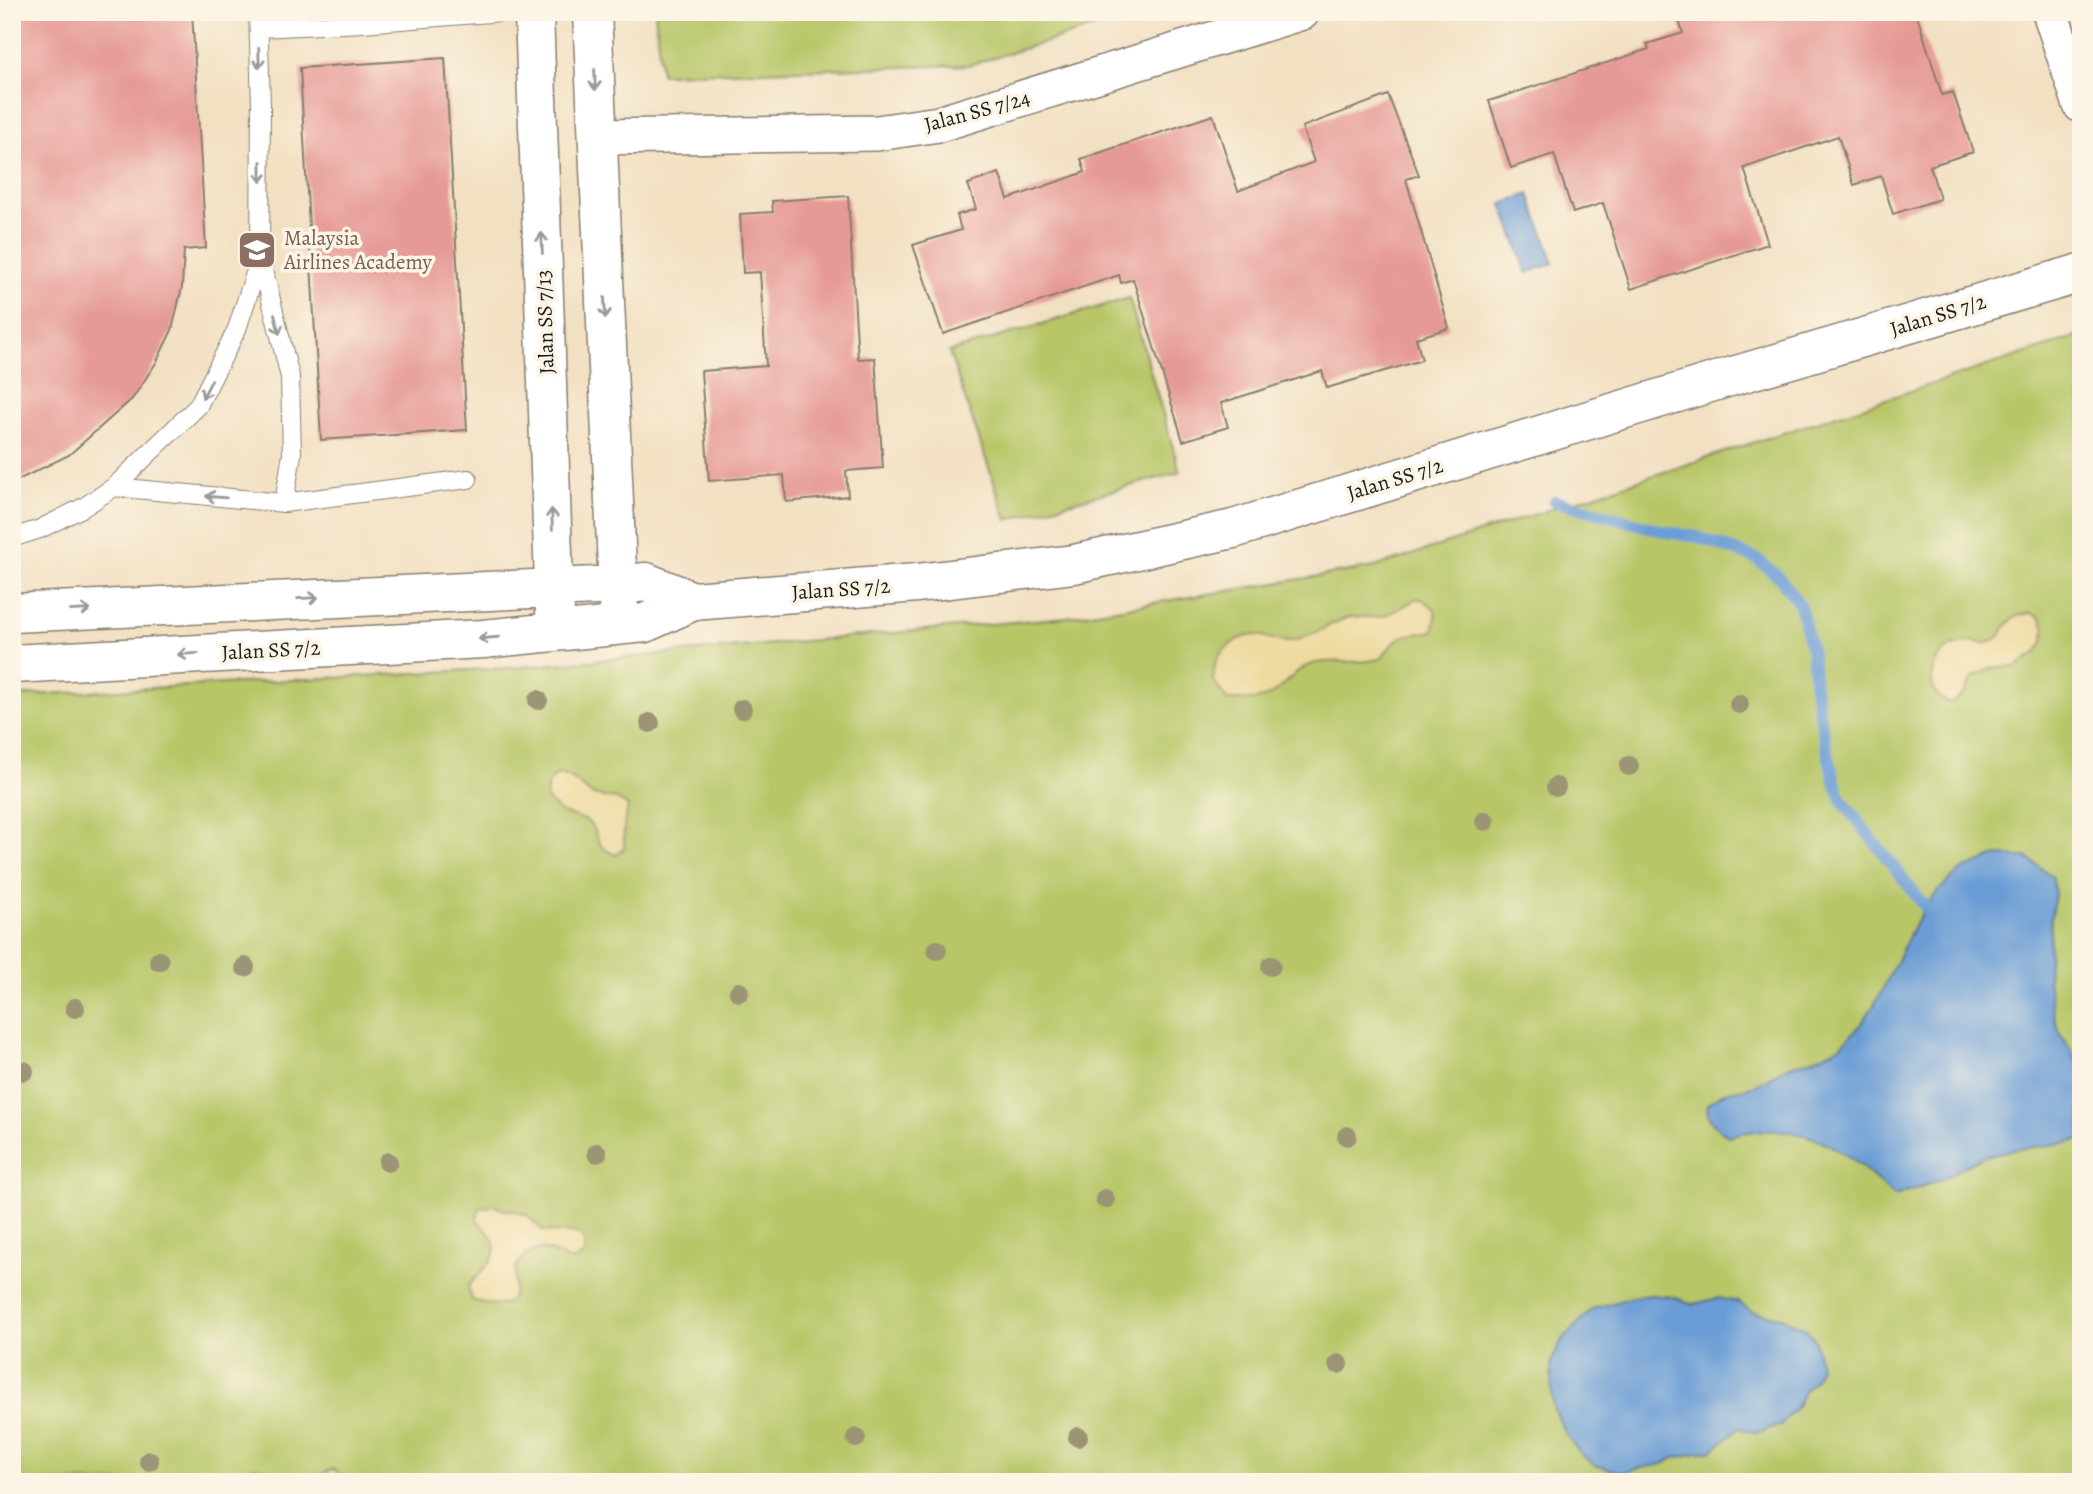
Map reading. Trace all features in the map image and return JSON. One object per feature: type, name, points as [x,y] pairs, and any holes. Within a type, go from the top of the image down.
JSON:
[{"type":"street","name":"Jalan SS 7/13","points":[[534,12],[556,632]]},
{"type":"street","points":[[592,12],[620,625]]},
{"type":"street","name":"Jalan SS 7/24","points":[[597,137],[877,133],[939,124],[1302,12]]},
{"type":"street","points":[[2050,12],[2081,105]]},
{"type":"street","name":"Jalan SS 7/2","points":[[12,664],[556,632],[645,623],[693,601],[917,583],[1074,564],[1233,529],[2081,273]]},
{"type":"street","name":"Jalan SS 7/2","points":[[12,613],[646,582],[693,601]]},
{"type":"lane","points":[[284,503],[292,454],[290,377],[260,258],[261,104],[258,20],[502,12]]},
{"type":"lane","points":[[12,538],[40,529],[84,507],[114,487],[198,406],[237,329],[260,258]]},
{"type":"lane","points":[[114,487],[284,503],[468,479]]},
{"type":"green space","points":[[655,12],[1146,12],[969,65],[661,74]]},
{"type":"green space","points":[[1129,298],[1180,472],[1007,520],[949,352]]},
{"type":"green space","points":[[2081,335],[2081,1482],[12,1482],[12,696],[523,667],[1067,617],[1375,567]]},
{"type":"sand","points":[[1418,598],[1435,609],[1433,631],[1403,636],[1382,658],[1313,664],[1301,669],[1270,695],[1255,700],[1227,700],[1213,680],[1215,664],[1221,653],[1244,637],[1257,635],[1293,641],[1347,618],[1384,616]]},
{"type":"sand","points":[[2031,613],[2040,618],[2045,628],[2043,642],[2036,653],[2016,666],[1993,668],[1973,677],[1963,695],[1951,703],[1937,694],[1933,688],[1932,672],[1945,651],[1961,643],[1986,643],[1994,640],[2014,618]]},
{"type":"sand","points":[[560,774],[571,778],[592,795],[617,799],[628,806],[624,825],[624,848],[617,855],[604,849],[593,828],[586,821],[561,812],[547,799],[548,784]]},
{"type":"sand","points":[[493,1205],[528,1216],[543,1231],[580,1234],[585,1245],[583,1256],[572,1261],[546,1250],[536,1250],[517,1265],[514,1291],[508,1302],[497,1305],[472,1300],[468,1287],[488,1265],[495,1252],[492,1238],[477,1220],[479,1209]]},
{"type":"sand","points":[[254,1467],[300,1479],[312,1478],[333,1469],[346,1482],[235,1482],[242,1470]]},
{"type":"water","points":[[1529,194],[1554,263],[1527,273],[1502,204]]},
{"type":"water","points":[[1996,856],[2026,857],[2052,876],[2055,894],[2051,917],[2048,981],[2059,1031],[2081,1067],[2081,1138],[2072,1142],[2011,1150],[1982,1157],[1940,1180],[1895,1196],[1853,1160],[1808,1136],[1761,1131],[1728,1136],[1715,1126],[1708,1114],[1708,1103],[1726,1092],[1749,1087],[1785,1068],[1840,1046],[1859,1027],[1874,1005],[1911,932],[1941,888],[1961,871]]},
{"type":"water","points":[[1633,1297],[1673,1297],[1694,1304],[1718,1298],[1738,1302],[1753,1312],[1782,1317],[1808,1330],[1815,1341],[1820,1367],[1814,1381],[1781,1425],[1757,1433],[1738,1428],[1713,1450],[1674,1458],[1663,1464],[1622,1472],[1594,1465],[1579,1452],[1567,1436],[1553,1407],[1551,1362],[1562,1340],[1592,1309]]},
{"type":"building","points":[[12,12],[192,12],[206,248],[184,250],[182,287],[172,330],[156,363],[132,399],[69,455],[12,483]]},
{"type":"building","points":[[1676,12],[1721,12],[1724,21],[1753,12],[1916,12],[1942,95],[1953,92],[1973,152],[1930,166],[1940,199],[1893,214],[1881,176],[1854,185],[1838,136],[1744,168],[1768,244],[1631,289],[1603,203],[1573,213],[1554,154],[1511,168],[1489,101],[1649,49],[1647,44],[1683,33]]},
{"type":"building","points":[[445,58],[467,430],[321,440],[300,68]]},
{"type":"building","points":[[1388,95],[1419,175],[1406,179],[1449,328],[1416,338],[1422,360],[1327,388],[1322,371],[1221,403],[1228,427],[1183,441],[1133,279],[1121,283],[1119,275],[943,334],[913,245],[961,230],[957,215],[976,209],[968,184],[999,173],[1008,199],[1085,172],[1081,159],[1213,115],[1238,191],[1314,162],[1302,127]]},
{"type":"building","points":[[848,196],[858,359],[875,358],[883,468],[846,471],[848,496],[786,502],[784,475],[709,481],[701,371],[766,366],[760,272],[743,273],[740,214],[773,212],[772,201]]},
{"type":"waterway","points":[[1555,501],[1666,532],[1698,537],[1757,559],[1779,577],[1800,605],[1812,653],[1815,689],[1824,737],[1842,801],[1926,908]]},
{"type":"place","name":"Malaysia Airlines Academy","points":[[257,250]]}]
